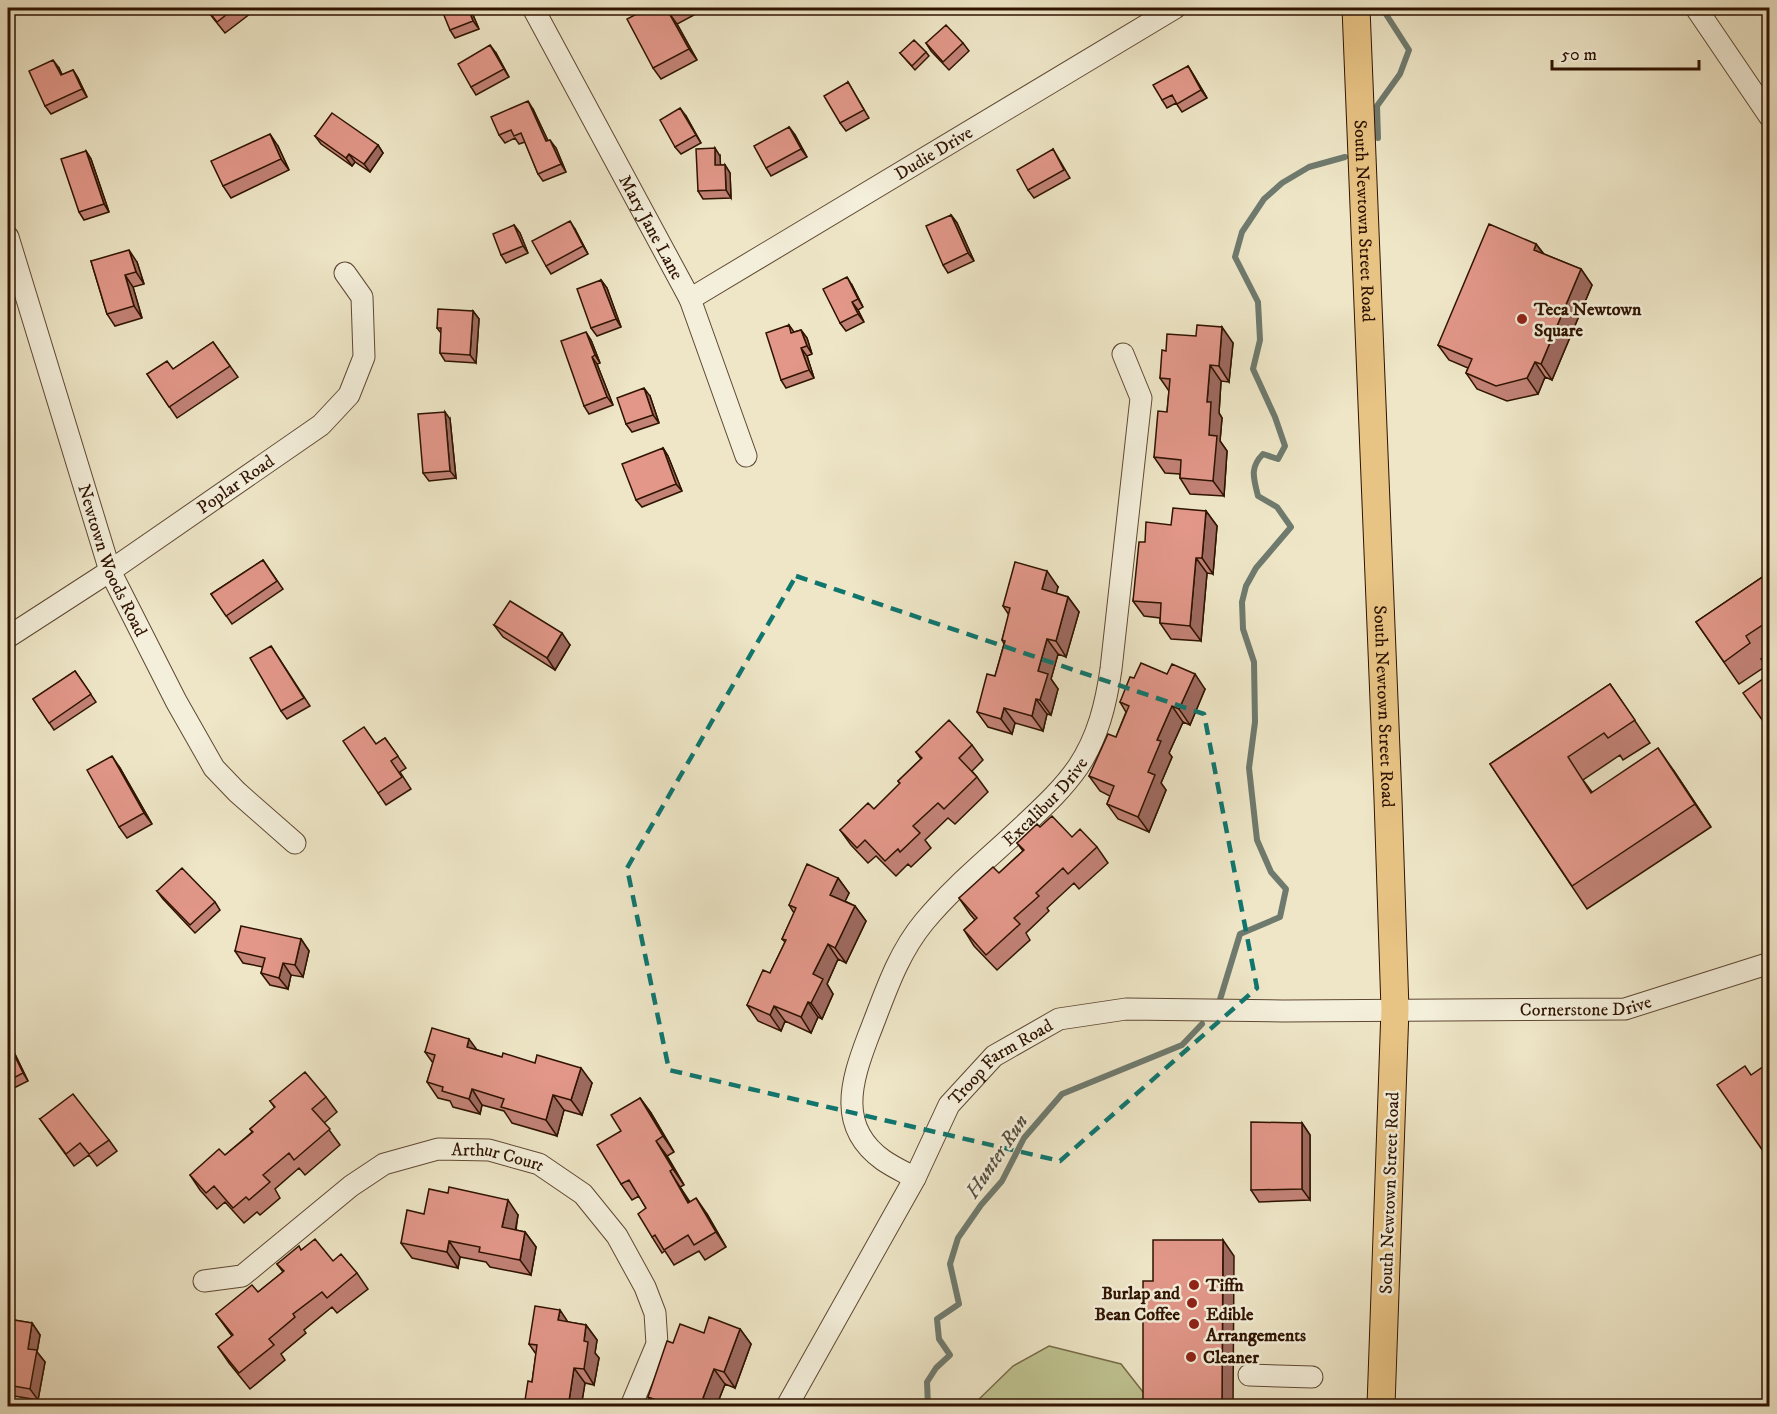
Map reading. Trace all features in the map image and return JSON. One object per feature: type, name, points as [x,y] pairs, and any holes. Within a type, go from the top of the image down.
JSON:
[{"type":"main road","name":"South Newtown Street Road","points":[[1356,8],[1389,799],[1395,1009],[1381,1407]]},
{"type":"street","name":"Mary Jane Lane","points":[[533,8],[690,299],[746,456]]},
{"type":"street","name":"Dudie Drive","points":[[690,299],[1175,8]]},
{"type":"street","points":[[1696,8],[1770,117]]},
{"type":"street","name":"Newtown Woods Road","points":[[8,237],[110,571],[176,701],[214,768],[237,792],[295,843]]},
{"type":"street","name":"Poplar Road","points":[[8,637],[110,571],[321,425],[349,395],[364,357],[363,297],[345,273]]},
{"type":"street","name":"Excalibur Drive","points":[[915,1178],[883,1159],[865,1143],[853,1123],[852,1096],[857,1069],[897,962],[908,944],[924,922],[957,887],[1056,795],[1078,767],[1094,740],[1106,705],[1111,669],[1141,398],[1123,354]]},
{"type":"street","name":"Cornerstone Drive","points":[[1395,1009],[1625,1010],[1770,963]]},
{"type":"street","name":"Troop Farm Road","points":[[787,1407],[915,1178],[949,1105],[994,1056],[1059,1019],[1126,1009],[1272,1011],[1395,1009]]},
{"type":"street","name":"Arthur Court","points":[[204,1281],[242,1276],[351,1186],[384,1164],[438,1149],[489,1150],[539,1164],[583,1194],[617,1236],[645,1287],[655,1313],[657,1344],[631,1407]]},
{"type":"street","points":[[1249,1375],[1312,1377]]},
{"type":"highlighted area","points":[[796,576],[1204,714],[1257,988],[1060,1161],[669,1070],[627,868]]},
{"type":"green space","points":[[1049,1346],[1121,1364],[1154,1406],[972,1406],[1013,1366]]},
{"type":"building","points":[[206,8],[235,8],[217,22]]},
{"type":"building","points":[[441,8],[468,8],[473,21],[450,30]]},
{"type":"building","points":[[648,8],[679,8],[669,13],[689,49],[653,68],[627,19]]},
{"type":"building","points":[[946,25],[963,43],[943,62],[926,43]]},
{"type":"building","points":[[914,40],[926,52],[912,66],[900,53]]},
{"type":"building","points":[[490,45],[504,69],[471,87],[458,64]]},
{"type":"building","points":[[53,60],[61,75],[73,70],[82,89],[45,106],[29,71]]},
{"type":"building","points":[[1188,66],[1201,90],[1177,104],[1172,95],[1162,100],[1153,85]]},
{"type":"building","points":[[848,82],[864,110],[840,123],[824,96]]},
{"type":"building","points":[[528,101],[546,141],[550,140],[561,164],[538,174],[521,133],[514,136],[511,130],[499,135],[491,117]]},
{"type":"building","points":[[680,108],[696,135],[675,147],[660,120]]},
{"type":"building","points":[[332,113],[378,145],[364,164],[349,154],[346,158],[315,136]]},
{"type":"building","points":[[789,127],[801,149],[766,168],[754,146]]},
{"type":"building","points":[[270,134],[281,159],[223,186],[211,161]]},
{"type":"building","points":[[715,148],[715,165],[725,165],[726,190],[698,191],[696,149]]},
{"type":"building","points":[[1053,149],[1064,170],[1028,190],[1017,170]]},
{"type":"building","points":[[86,151],[104,204],[79,212],[61,159]]},
{"type":"building","points":[[951,215],[968,253],[943,265],[926,226]]},
{"type":"building","points":[[570,221],[583,246],[546,266],[532,241]]},
{"type":"building","points":[[1489,224],[1536,244],[1534,250],[1581,269],[1541,364],[1535,362],[1527,378],[1496,386],[1466,373],[1472,359],[1438,345]]},
{"type":"building","points":[[514,225],[523,246],[501,255],[493,234]]},
{"type":"building","points":[[129,250],[136,272],[125,275],[134,306],[107,314],[91,261]]},
{"type":"building","points":[[847,277],[858,299],[852,302],[858,314],[840,323],[823,289]]},
{"type":"building","points":[[601,280],[616,319],[591,328],[577,289]]},
{"type":"building","points":[[438,309],[473,311],[470,355],[440,353],[441,328],[437,328]]},
{"type":"building","points":[[789,325],[791,333],[801,330],[807,346],[801,348],[809,370],[781,380],[766,333]]},
{"type":"building","points":[[1197,325],[1222,327],[1219,366],[1210,365],[1207,402],[1211,402],[1209,435],[1217,436],[1213,481],[1180,478],[1181,460],[1154,457],[1158,411],[1167,412],[1170,379],[1160,378],[1162,350],[1166,351],[1167,334],[1196,336]]},
{"type":"building","points":[[586,332],[595,355],[592,357],[607,397],[584,406],[561,341]]},
{"type":"building","points":[[213,342],[230,366],[169,407],[147,374],[167,361],[173,369]]},
{"type":"building","points":[[644,388],[653,415],[626,424],[617,398]]},
{"type":"building","points":[[445,412],[450,471],[423,473],[418,414]]},
{"type":"building","points":[[663,448],[676,484],[636,500],[622,464]]},
{"type":"building","points":[[1173,508],[1206,511],[1202,558],[1196,558],[1190,626],[1160,623],[1161,603],[1133,601],[1139,542],[1145,542],[1146,522],[1171,525]]},
{"type":"building","points":[[263,560],[277,581],[226,616],[211,594]]},
{"type":"building","points":[[1015,562],[1047,571],[1042,589],[1068,597],[1056,641],[1047,639],[1038,671],[1048,674],[1040,700],[1036,699],[1032,716],[1004,708],[1001,719],[977,712],[987,674],[995,676],[1005,641],[1002,640],[1010,608],[1003,606]]},
{"type":"building","points":[[1770,572],[1770,620],[1746,636],[1750,643],[1724,662],[1696,622]]},
{"type":"building","points":[[510,601],[562,633],[547,658],[494,625]]},
{"type":"building","points":[[271,646],[304,698],[281,711],[250,658]]},
{"type":"building","points":[[1141,663],[1167,674],[1172,664],[1195,674],[1179,709],[1172,706],[1157,740],[1161,741],[1148,772],[1155,775],[1138,817],[1107,804],[1114,786],[1089,776],[1108,734],[1116,737],[1129,706],[1120,702],[1130,677],[1134,678]]},
{"type":"building","points":[[75,671],[91,694],[49,723],[33,699]]},
{"type":"building","points":[[1770,674],[1770,731],[1743,693]]},
{"type":"building","points":[[1610,684],[1635,720],[1608,738],[1604,733],[1568,757],[1591,793],[1658,748],[1695,804],[1572,886],[1490,764]]},
{"type":"building","points":[[949,720],[972,745],[959,758],[977,777],[944,809],[938,803],[913,826],[920,833],[900,852],[898,849],[885,861],[865,840],[857,848],[840,830],[868,803],[874,809],[900,783],[898,781],[922,758],[916,752]]},
{"type":"building","points":[[364,727],[376,744],[385,738],[398,756],[391,761],[402,777],[378,793],[343,741]]},
{"type":"building","points":[[112,756],[144,813],[119,827],[87,770]]},
{"type":"building","points":[[1052,816],[1072,837],[1080,829],[1097,847],[1068,874],[1063,868],[1036,893],[1039,896],[1014,918],[1020,924],[986,955],[964,930],[977,918],[959,898],[993,867],[999,873],[1024,850],[1017,843],[1037,824],[1040,827]]},
{"type":"building","points":[[807,864],[838,878],[830,895],[855,906],[835,948],[828,944],[813,974],[823,979],[801,1017],[774,1006],[770,1015],[747,1005],[763,970],[770,973],[786,940],[782,939],[796,908],[789,905]]},
{"type":"building","points":[[182,868],[215,902],[190,925],[157,891]]},
{"type":"building","points":[[241,926],[301,939],[295,965],[283,963],[279,978],[261,973],[265,958],[235,951]]},
{"type":"building","points":[[432,1028],[469,1039],[467,1047],[502,1057],[503,1053],[535,1063],[537,1055],[581,1068],[571,1100],[553,1095],[546,1120],[501,1107],[504,1099],[472,1089],[469,1099],[442,1091],[443,1087],[427,1082],[435,1055],[425,1052]]},
{"type":"building","points":[[8,1042],[23,1073],[8,1081]]},
{"type":"building","points":[[1770,1062],[1770,1161],[1717,1085],[1745,1066],[1751,1075]]},
{"type":"building","points":[[305,1072],[326,1097],[312,1109],[330,1129],[294,1160],[289,1153],[263,1175],[270,1182],[249,1200],[246,1197],[233,1208],[214,1186],[206,1193],[190,1175],[219,1149],[225,1155],[253,1132],[250,1129],[275,1107],[270,1101]]},
{"type":"building","points":[[73,1094],[109,1140],[89,1154],[80,1143],[66,1154],[40,1119]]},
{"type":"building","points":[[640,1098],[663,1136],[656,1141],[673,1169],[670,1171],[688,1203],[696,1198],[716,1232],[694,1245],[688,1235],[664,1250],[655,1235],[652,1237],[638,1214],[646,1208],[629,1180],[621,1184],[597,1145],[621,1131],[611,1115]]},
{"type":"building","points":[[1251,1122],[1302,1123],[1302,1189],[1251,1190]]},
{"type":"building","points":[[449,1187],[508,1200],[502,1227],[525,1232],[520,1260],[479,1252],[480,1247],[449,1241],[447,1252],[401,1243],[407,1210],[424,1214],[429,1189],[448,1193]]},
{"type":"building","points":[[315,1239],[333,1261],[341,1254],[357,1273],[327,1298],[322,1292],[293,1314],[295,1317],[269,1339],[274,1345],[239,1373],[218,1347],[233,1335],[216,1314],[252,1285],[258,1292],[284,1271],[277,1264],[299,1246],[301,1250]]},
{"type":"building","points":[[1153,1240],[1223,1240],[1222,1407],[1143,1407],[1143,1281],[1153,1281]]},
{"type":"building","points":[[535,1306],[560,1310],[558,1320],[586,1325],[584,1341],[588,1342],[584,1369],[574,1368],[569,1401],[578,1402],[577,1407],[524,1407],[528,1381],[532,1382],[537,1345],[529,1344]]},
{"type":"building","points":[[709,1317],[740,1329],[724,1372],[714,1369],[703,1398],[707,1400],[705,1407],[674,1407],[648,1397],[667,1341],[673,1343],[680,1324],[704,1333]]},
{"type":"building","points":[[8,1319],[32,1323],[28,1349],[37,1350],[30,1389],[8,1385]]},
{"type":"waterway","points":[[1378,138],[1377,106],[1400,74],[1409,50],[1382,8]]},
{"type":"waterway","points":[[1218,1006],[1240,934],[1280,917],[1286,889],[1271,872],[1257,840],[1249,768],[1255,722],[1254,662],[1243,629],[1242,602],[1246,586],[1256,568],[1291,527],[1277,507],[1258,496],[1254,474],[1256,464],[1263,454],[1278,459],[1285,446],[1275,417],[1253,369],[1260,340],[1258,302],[1235,257],[1242,232],[1264,199],[1282,183],[1309,167],[1345,157]]},
{"type":"waterway","name":"Hunter Run","points":[[928,1406],[927,1382],[936,1368],[950,1355],[939,1339],[937,1319],[959,1304],[950,1264],[958,1238],[981,1205],[1002,1181],[1024,1138],[1062,1094],[1182,1045],[1202,1024]]},
{"type":"place","name":"Teca Newtown Square","points":[[1522,319]]},
{"type":"place","name":"Tiffn","points":[[1194,1285]]},
{"type":"place","name":"Burlap and Bean Coffee","points":[[1192,1303]]},
{"type":"place","name":"Edible Arrangements","points":[[1194,1324]]},
{"type":"place","name":"Cleaner","points":[[1191,1357]]}]
